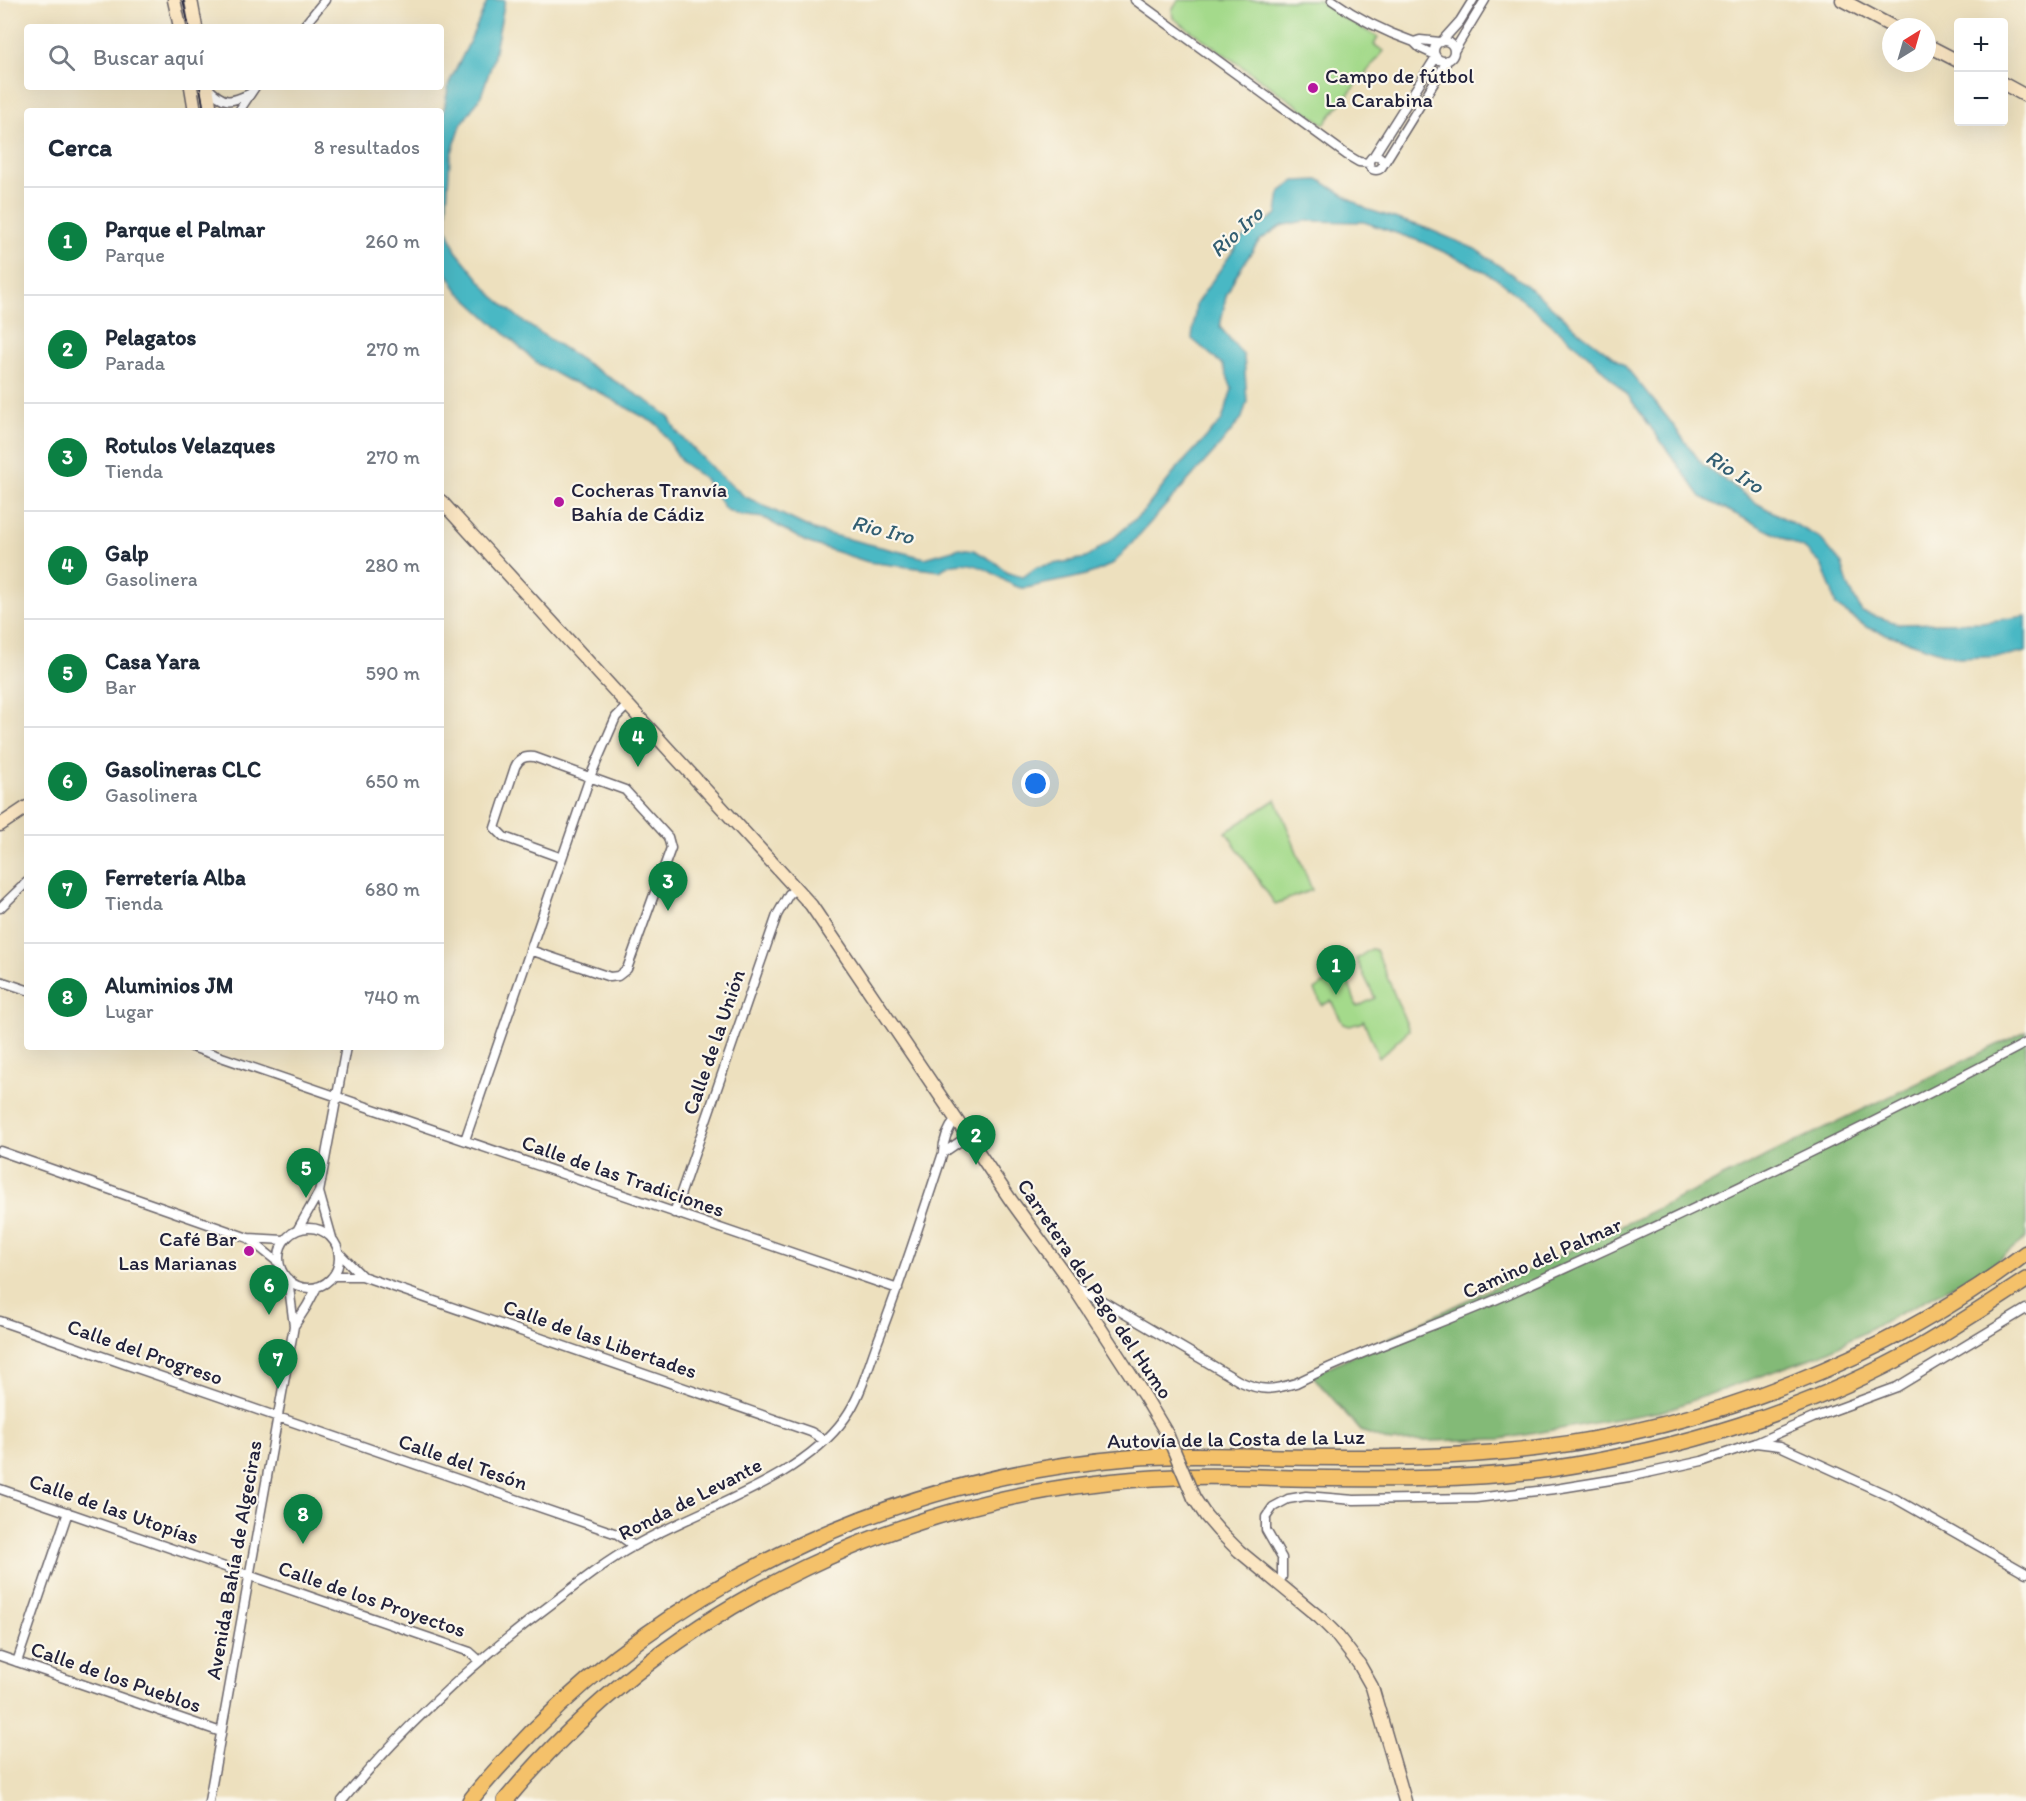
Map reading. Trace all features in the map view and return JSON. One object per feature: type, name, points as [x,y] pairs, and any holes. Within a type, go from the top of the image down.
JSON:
[{"type":"highway","name":"Autovía de la Costa de la Luz","points":[[470,1800],[557,1707],[597,1672],[654,1630],[708,1595],[775,1557],[846,1525],[892,1508],[946,1491],[1041,1468],[1110,1460],[1168,1456],[1399,1458],[1466,1455],[1545,1447],[1615,1436],[1732,1404],[1782,1387],[1826,1368],[1940,1311],[2026,1253]]},
{"type":"highway","name":"Autovía de la Costa de la Luz","points":[[504,1801],[577,1725],[652,1661],[693,1630],[792,1573],[855,1544],[909,1524],[1006,1497],[1093,1483],[1177,1477],[1387,1479],[1470,1477],[1548,1469],[1624,1455],[1742,1424],[1835,1388],[1919,1348],[2026,1280]]},
{"type":"street","points":[[174,0],[179,24]]},
{"type":"street","points":[[191,0],[195,24]]},
{"type":"street","points":[[305,24],[325,0]]},
{"type":"street","points":[[1135,0],[1347,155],[1359,162],[1371,160]]},
{"type":"street","points":[[1332,0],[1362,19],[1414,42],[1420,48],[1442,60],[1448,60]]},
{"type":"street","points":[[1473,0],[1460,21],[1434,49],[1436,56],[1371,160],[1370,167],[1373,170],[1380,169],[1383,165],[1448,60],[1453,57],[1454,51],[1485,0]]},
{"type":"street","points":[[1842,0],[1882,21]]},
{"type":"street","points":[[1414,42],[1420,40],[1450,43],[1454,51]]},
{"type":"street","points":[[1936,50],[1954,58]]},
{"type":"street","points":[[2008,86],[2026,96]]},
{"type":"street","points":[[192,90],[194,108]]},
{"type":"street","points":[[208,90],[210,108]]},
{"type":"street","points":[[210,90],[222,100],[228,101],[239,100],[252,90]]},
{"type":"street","points":[[241,108],[252,90]]},
{"type":"street","name":"Carretera del Pago del Humo","points":[[444,504],[797,888],[829,930],[952,1124],[1071,1283],[1167,1434],[1194,1498],[1206,1516],[1239,1551],[1278,1583]]},
{"type":"street","points":[[465,1140],[590,777],[616,717],[629,704]]},
{"type":"street","points":[[530,950],[610,977],[618,976],[627,969],[671,848],[668,837],[625,790],[529,756],[520,759],[515,767],[495,828],[504,837],[562,858]]},
{"type":"street","points":[[0,825],[24,809]]},
{"type":"street","points":[[0,908],[24,885]]},
{"type":"street","name":"Calle de la Unión","points":[[674,1213],[777,915],[789,894],[797,888]]},
{"type":"street","points":[[0,981],[24,989]]},
{"type":"street","name":"Camino del Palmar","points":[[1071,1283],[1239,1381],[1262,1390],[1278,1388],[1296,1383],[1491,1302],[1681,1216],[1889,1114],[2026,1043]]},
{"type":"street","name":"Calle de las Tradiciones","points":[[201,1050],[898,1289]]},
{"type":"street","points":[[319,1192],[332,1239],[339,1254],[339,1263],[333,1276],[324,1284],[306,1288],[288,1280],[282,1272],[278,1253],[284,1240],[298,1229],[319,1192],[345,1050]]},
{"type":"street","name":"Ronda de Levante","points":[[342,1801],[383,1754],[480,1660],[518,1629],[595,1571],[634,1546],[736,1497],[795,1465],[812,1454],[845,1418],[857,1397],[898,1289],[952,1124]]},
{"type":"street","points":[[943,1153],[963,1139]]},
{"type":"street","points":[[0,1151],[248,1238],[284,1240]]},
{"type":"street","points":[[298,1229],[317,1228],[332,1239]]},
{"type":"street","points":[[248,1238],[279,1263]]},
{"type":"street","name":"Calle de las Libertades","points":[[339,1254],[362,1276]]},
{"type":"street","name":"Calle de las Libertades","points":[[333,1276],[362,1276],[811,1432],[824,1440]]},
{"type":"street","name":"Avenida Bahía de Algeciras","points":[[209,1801],[294,1326],[288,1280]]},
{"type":"street","name":"Avenida Bahía de Algeciras","points":[[294,1326],[317,1287]]},
{"type":"street","points":[[1405,1801],[1368,1678],[1335,1633],[1278,1583],[1282,1577],[1282,1558],[1266,1530],[1266,1517],[1273,1507],[1288,1499],[1306,1496],[1354,1500],[1476,1498],[1544,1491],[1629,1477],[1702,1461],[1756,1443],[1813,1418],[1897,1387],[2026,1309]]},
{"type":"street","name":"Calle del Progreso","points":[[0,1322],[278,1418]]},
{"type":"street","name":"Calle del Tesón","points":[[278,1418],[617,1534],[634,1546]]},
{"type":"street","points":[[1756,1443],[1779,1446],[1896,1499],[2026,1573]]},
{"type":"street","name":"Calle de las Utopías","points":[[0,1489],[249,1575]]},
{"type":"street","points":[[17,1662],[68,1512]]},
{"type":"street","name":"Calle de los Proyectos","points":[[249,1575],[470,1652],[480,1660]]},
{"type":"street","name":"Calle de los Pueblos","points":[[0,1656],[221,1732]]},
{"type":"green space","name":"Campo de fútbol La Carabina","points":[[1178,0],[1319,0],[1342,17],[1378,37],[1374,45],[1384,51],[1324,124],[1173,18],[1172,10]]},
{"type":"green space","points":[[1276,799],[1312,890],[1275,904],[1226,832]]},
{"type":"green space","points":[[1371,949],[1376,950],[1409,1030],[1379,1058],[1363,1019],[1363,1022],[1350,1026],[1343,1024],[1331,1001],[1322,1005],[1315,990],[1344,970],[1357,1007],[1375,998],[1356,959]]},
{"type":"green space","points":[[2026,1031],[2026,1238],[1990,1266],[1825,1353],[1663,1411],[1501,1439],[1390,1442],[1361,1431],[1312,1375]]},
{"type":"water","points":[[488,0],[505,0],[493,61],[481,96],[461,125],[450,158],[447,228],[456,251],[493,296],[525,323],[669,417],[677,432],[715,471],[744,496],[816,531],[925,558],[960,548],[974,550],[995,562],[1008,573],[1023,577],[1037,567],[1086,558],[1144,511],[1176,470],[1222,420],[1232,389],[1223,365],[1192,339],[1196,304],[1242,238],[1277,214],[1280,192],[1295,181],[1320,180],[1366,209],[1426,228],[1475,249],[1527,285],[1581,333],[1625,366],[1702,464],[1758,504],[1820,538],[1842,564],[1848,585],[1862,612],[1900,624],[1982,622],[2026,616],[2026,652],[2009,656],[1958,658],[1868,628],[1836,606],[1821,564],[1805,549],[1701,497],[1629,397],[1590,357],[1499,280],[1422,242],[1364,222],[1304,221],[1281,226],[1259,241],[1235,277],[1226,296],[1220,327],[1244,356],[1247,402],[1242,418],[1115,562],[1107,567],[1081,576],[1021,588],[975,565],[953,564],[940,571],[868,562],[806,542],[764,518],[738,515],[725,509],[705,479],[682,462],[658,425],[595,390],[567,380],[538,364],[458,291],[444,269],[444,109],[449,83]]},
{"type":"tram line","points":[[183,0],[188,24]]},
{"type":"tram line","points":[[200,90],[204,108]]},
{"type":"place","name":"Campo de fútbol La Carabina","points":[[1313,88]]},
{"type":"place","name":"Cocheras Tranvía Bahía de Cádiz","points":[[559,502]]},
{"type":"place","name":"Galp","points":[[638,767]]},
{"type":"place","name":"Rotulos Velazques","points":[[668,911]]},
{"type":"place","name":"Parque el Palmar","points":[[1336,995]]},
{"type":"place","name":"Pelagatos","points":[[976,1165]]},
{"type":"place","name":"Casa Yara","points":[[306,1198]]},
{"type":"place","name":"Café Bar Las Marianas","points":[[249,1251]]},
{"type":"place","name":"Gasolineras CLC","points":[[269,1315]]},
{"type":"place","name":"Ferretería Alba","points":[[278,1389]]},
{"type":"place","name":"Aluminios JM","points":[[303,1544]]},
{"type":"water label","name":"Rio Iro","points":[[1236,231]]},
{"type":"water label","name":"Rio Iro","points":[[1735,471]]},
{"type":"water label","name":"Rio Iro","points":[[883,529]]}]
